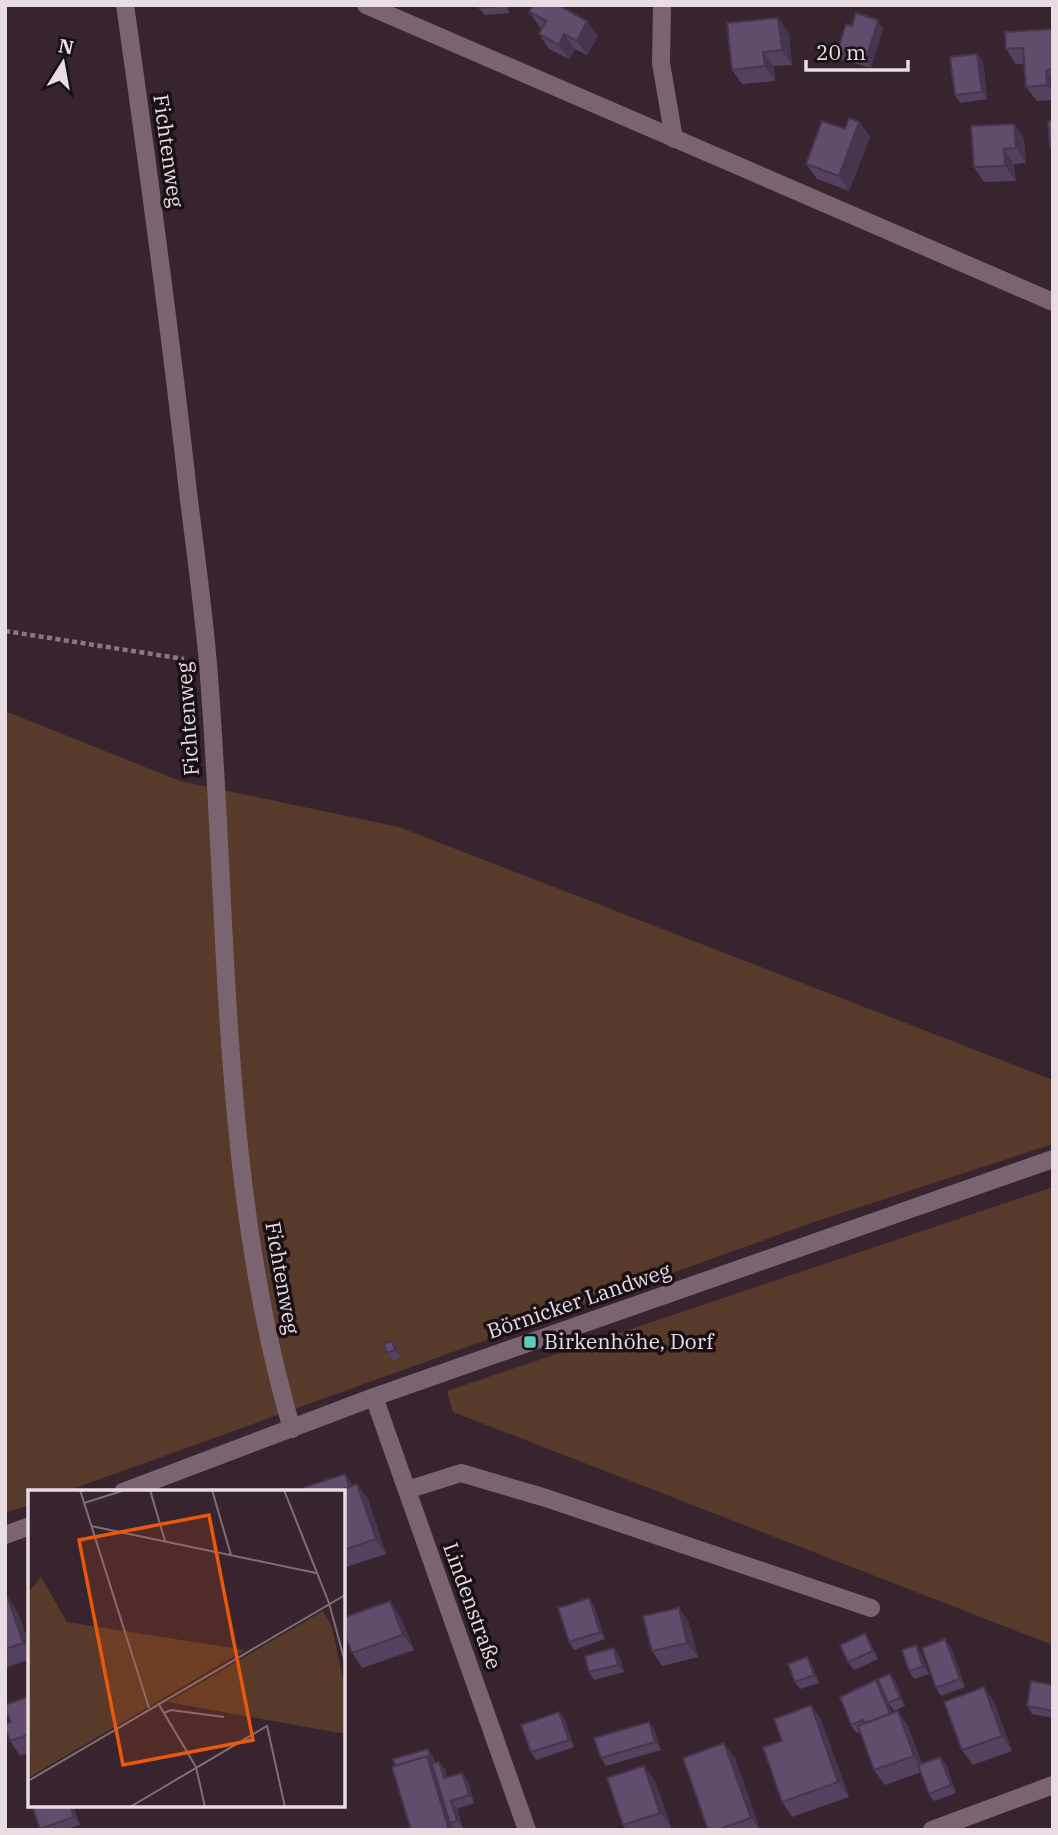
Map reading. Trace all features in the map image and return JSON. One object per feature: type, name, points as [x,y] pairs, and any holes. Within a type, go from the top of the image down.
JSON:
[{"type":"street","name":"Fichtenweg","points":[[125,5],[167,311],[208,663],[230,1052],[246,1205],[261,1301],[292,1429]]},
{"type":"street","points":[[366,5],[1053,302]]},
{"type":"street","points":[[662,5],[661,63],[674,139]]},
{"type":"street","name":"Börnicker Landweg","points":[[128,1490],[374,1397],[1053,1159]]},
{"type":"street","name":"Lindenstraße","points":[[374,1397],[527,1830]]},
{"type":"street","points":[[407,1490],[461,1473],[546,1498],[870,1608]]},
{"type":"street","points":[[5,1535],[28,1527]]},
{"type":"street","points":[[932,1830],[1053,1785]]},
{"type":"path","points":[[5,631],[208,663]]},
{"type":"shaded area","points":[[5,711],[180,781],[399,827],[1053,1080],[1053,1144],[814,1222],[70,1490],[28,1490],[28,1506],[5,1513]]},
{"type":"shaded area","points":[[1053,1187],[1053,1645],[453,1412],[447,1391]]},
{"type":"building","points":[[479,5],[503,5],[479,8]]},
{"type":"building","points":[[533,5],[558,5],[587,21],[577,41],[564,34],[559,45],[539,34],[546,21],[529,12]]},
{"type":"building","points":[[856,13],[878,20],[866,60],[837,52],[846,24],[852,26]]},
{"type":"building","points":[[778,18],[782,50],[763,52],[765,66],[732,70],[727,23]]},
{"type":"building","points":[[1053,29],[1053,69],[1046,70],[1047,85],[1026,87],[1023,48],[1006,49],[1005,32]]},
{"type":"building","points":[[977,54],[982,92],[955,95],[950,57]]},
{"type":"building","points":[[849,118],[859,122],[839,176],[806,164],[822,121],[845,129]]},
{"type":"building","points":[[1053,120],[1053,148],[1050,148],[1048,121]]},
{"type":"building","points":[[1014,124],[1016,148],[1004,149],[1005,166],[974,167],[971,126]]},
{"type":"building","points":[[392,1341],[395,1350],[387,1353],[384,1344]]},
{"type":"building","points":[[345,1474],[349,1487],[340,1490],[306,1490],[305,1487]]},
{"type":"building","points":[[357,1484],[376,1539],[345,1549],[345,1490],[340,1490]]},
{"type":"building","points":[[8,1598],[23,1643],[5,1649],[5,1599]]},
{"type":"building","points":[[589,1598],[600,1632],[569,1642],[558,1608]]},
{"type":"building","points":[[390,1601],[403,1635],[352,1653],[345,1636],[345,1617]]},
{"type":"building","points":[[679,1608],[687,1643],[652,1651],[643,1616]]},
{"type":"building","points":[[865,1633],[873,1651],[848,1662],[840,1645]]},
{"type":"building","points":[[945,1639],[960,1679],[936,1688],[922,1648]]},
{"type":"building","points":[[916,1645],[923,1666],[909,1671],[902,1650]]},
{"type":"building","points":[[614,1648],[618,1665],[589,1672],[585,1656]]},
{"type":"building","points":[[807,1657],[814,1675],[795,1682],[788,1664]]},
{"type":"building","points":[[890,1674],[900,1698],[888,1703],[878,1679]]},
{"type":"building","points":[[876,1680],[890,1714],[851,1725],[840,1697]]},
{"type":"building","points":[[1031,1681],[1053,1685],[1053,1711],[1027,1706]]},
{"type":"building","points":[[984,1687],[1002,1736],[962,1750],[944,1702]]},
{"type":"building","points":[[28,1697],[28,1735],[10,1741],[5,1724],[11,1722],[5,1705]]},
{"type":"building","points":[[811,1705],[838,1782],[782,1802],[763,1747],[782,1741],[774,1719]]},
{"type":"building","points":[[898,1711],[914,1756],[874,1770],[858,1726]]},
{"type":"building","points":[[559,1712],[569,1740],[531,1752],[521,1725]]},
{"type":"building","points":[[649,1722],[655,1742],[601,1758],[594,1738]]},
{"type":"building","points":[[724,1743],[751,1818],[717,1830],[708,1830],[683,1758]]},
{"type":"building","points":[[428,1749],[432,1764],[427,1756],[395,1766],[393,1759]]},
{"type":"building","points":[[427,1756],[449,1830],[411,1830],[392,1767]]},
{"type":"building","points":[[940,1757],[951,1785],[929,1794],[918,1765]]},
{"type":"building","points":[[439,1762],[444,1778],[462,1773],[469,1795],[451,1801],[457,1821],[450,1823],[432,1764]]},
{"type":"building","points":[[644,1766],[660,1813],[623,1825],[607,1778]]},
{"type":"building","points":[[33,1807],[71,1807],[74,1817],[40,1829]]},
{"type":"place","name":"Birkenhöhe, Dorf","points":[[530,1342]]}]
